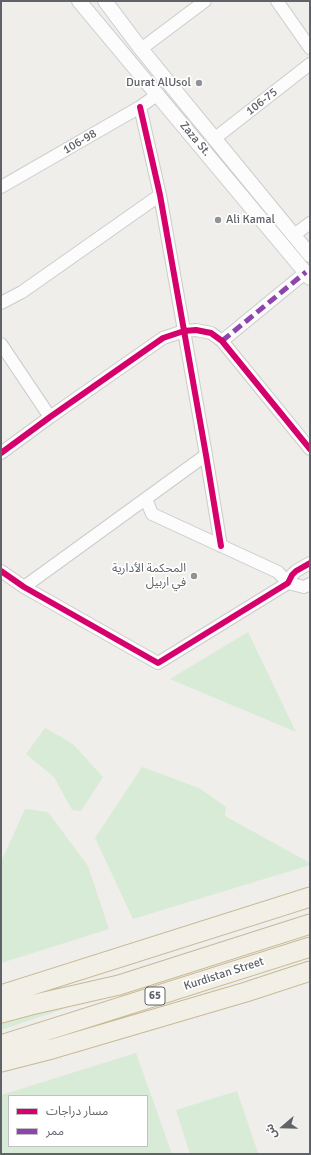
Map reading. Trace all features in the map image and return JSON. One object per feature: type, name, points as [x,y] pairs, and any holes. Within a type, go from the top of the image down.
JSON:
[{"type":"highway","points":[[1,995],[310,897]]},
{"type":"highway","name":"Kurdistan Street","points":[[1,1013],[119,984],[310,924]]},
{"type":"highway","name":"Kurdistan Street","points":[[1,1046],[310,947]]},
{"type":"highway","name":"Kurdistan Street","points":[[1,1062],[52,1049],[246,992],[310,971]]},
{"type":"street","name":"Zaza St.","points":[[79,1],[308,275]]},
{"type":"street","name":"Zaza St.","points":[[105,1],[141,49],[310,255]]},
{"type":"street","points":[[141,49],[205,1]]},
{"type":"street","points":[[277,1],[310,48]]},
{"type":"street","name":"106-75","points":[[214,139],[310,64]]},
{"type":"street","name":"106-98","points":[[1,187],[140,107],[158,94]]},
{"type":"street","points":[[140,107],[160,195],[206,455],[220,546]]},
{"type":"street","points":[[1,303],[22,292],[160,195]]},
{"type":"street","points":[[294,235],[310,223]]},
{"type":"street","points":[[222,341],[308,275]]},
{"type":"street","points":[[1,453],[163,338],[184,331],[196,330],[211,333],[222,341],[310,449]]},
{"type":"street","points":[[1,344],[50,417]]},
{"type":"street","points":[[24,587],[146,500],[206,455]]},
{"type":"street","points":[[146,500],[152,514],[278,572],[288,583],[304,587],[310,584]]},
{"type":"street","points":[[1,571],[24,587],[158,663],[288,583],[296,571],[310,563]]},
{"type":"green space","points":[[248,632],[296,732],[170,679]]},
{"type":"green space","points":[[45,728],[73,744],[103,777],[81,811],[72,810],[54,777],[26,754]]},
{"type":"green space","points":[[142,767],[199,788],[226,807],[225,816],[310,863],[310,865],[133,919],[95,838]]},
{"type":"green space","points":[[25,809],[48,812],[88,866],[109,929],[1,963],[1,862]]},
{"type":"green space","points":[[93,999],[1,1030],[1,1021]]},
{"type":"green space","points":[[136,1053],[172,1154],[1,1154],[1,1095]]},
{"type":"green space","points":[[237,1091],[258,1153],[190,1154],[176,1110]]},
{"type":"marked path","points":[[222,341],[306,272]]},
{"type":"cycle path","points":[[140,107],[160,195],[221,546]]},
{"type":"cycle path","points":[[1,453],[163,338],[184,331],[196,330],[211,333],[222,341],[310,449]]},
{"type":"cycle path","points":[[1,571],[24,587],[158,663],[288,583],[296,571],[310,563]]},
{"type":"place","name":"Durat AlUsol","points":[[199,83]]},
{"type":"place","name":"Ali Kamal","points":[[218,220]]},
{"type":"place","name":"المحكمة الٲدارية في اربيل","points":[[194,576]]}]
